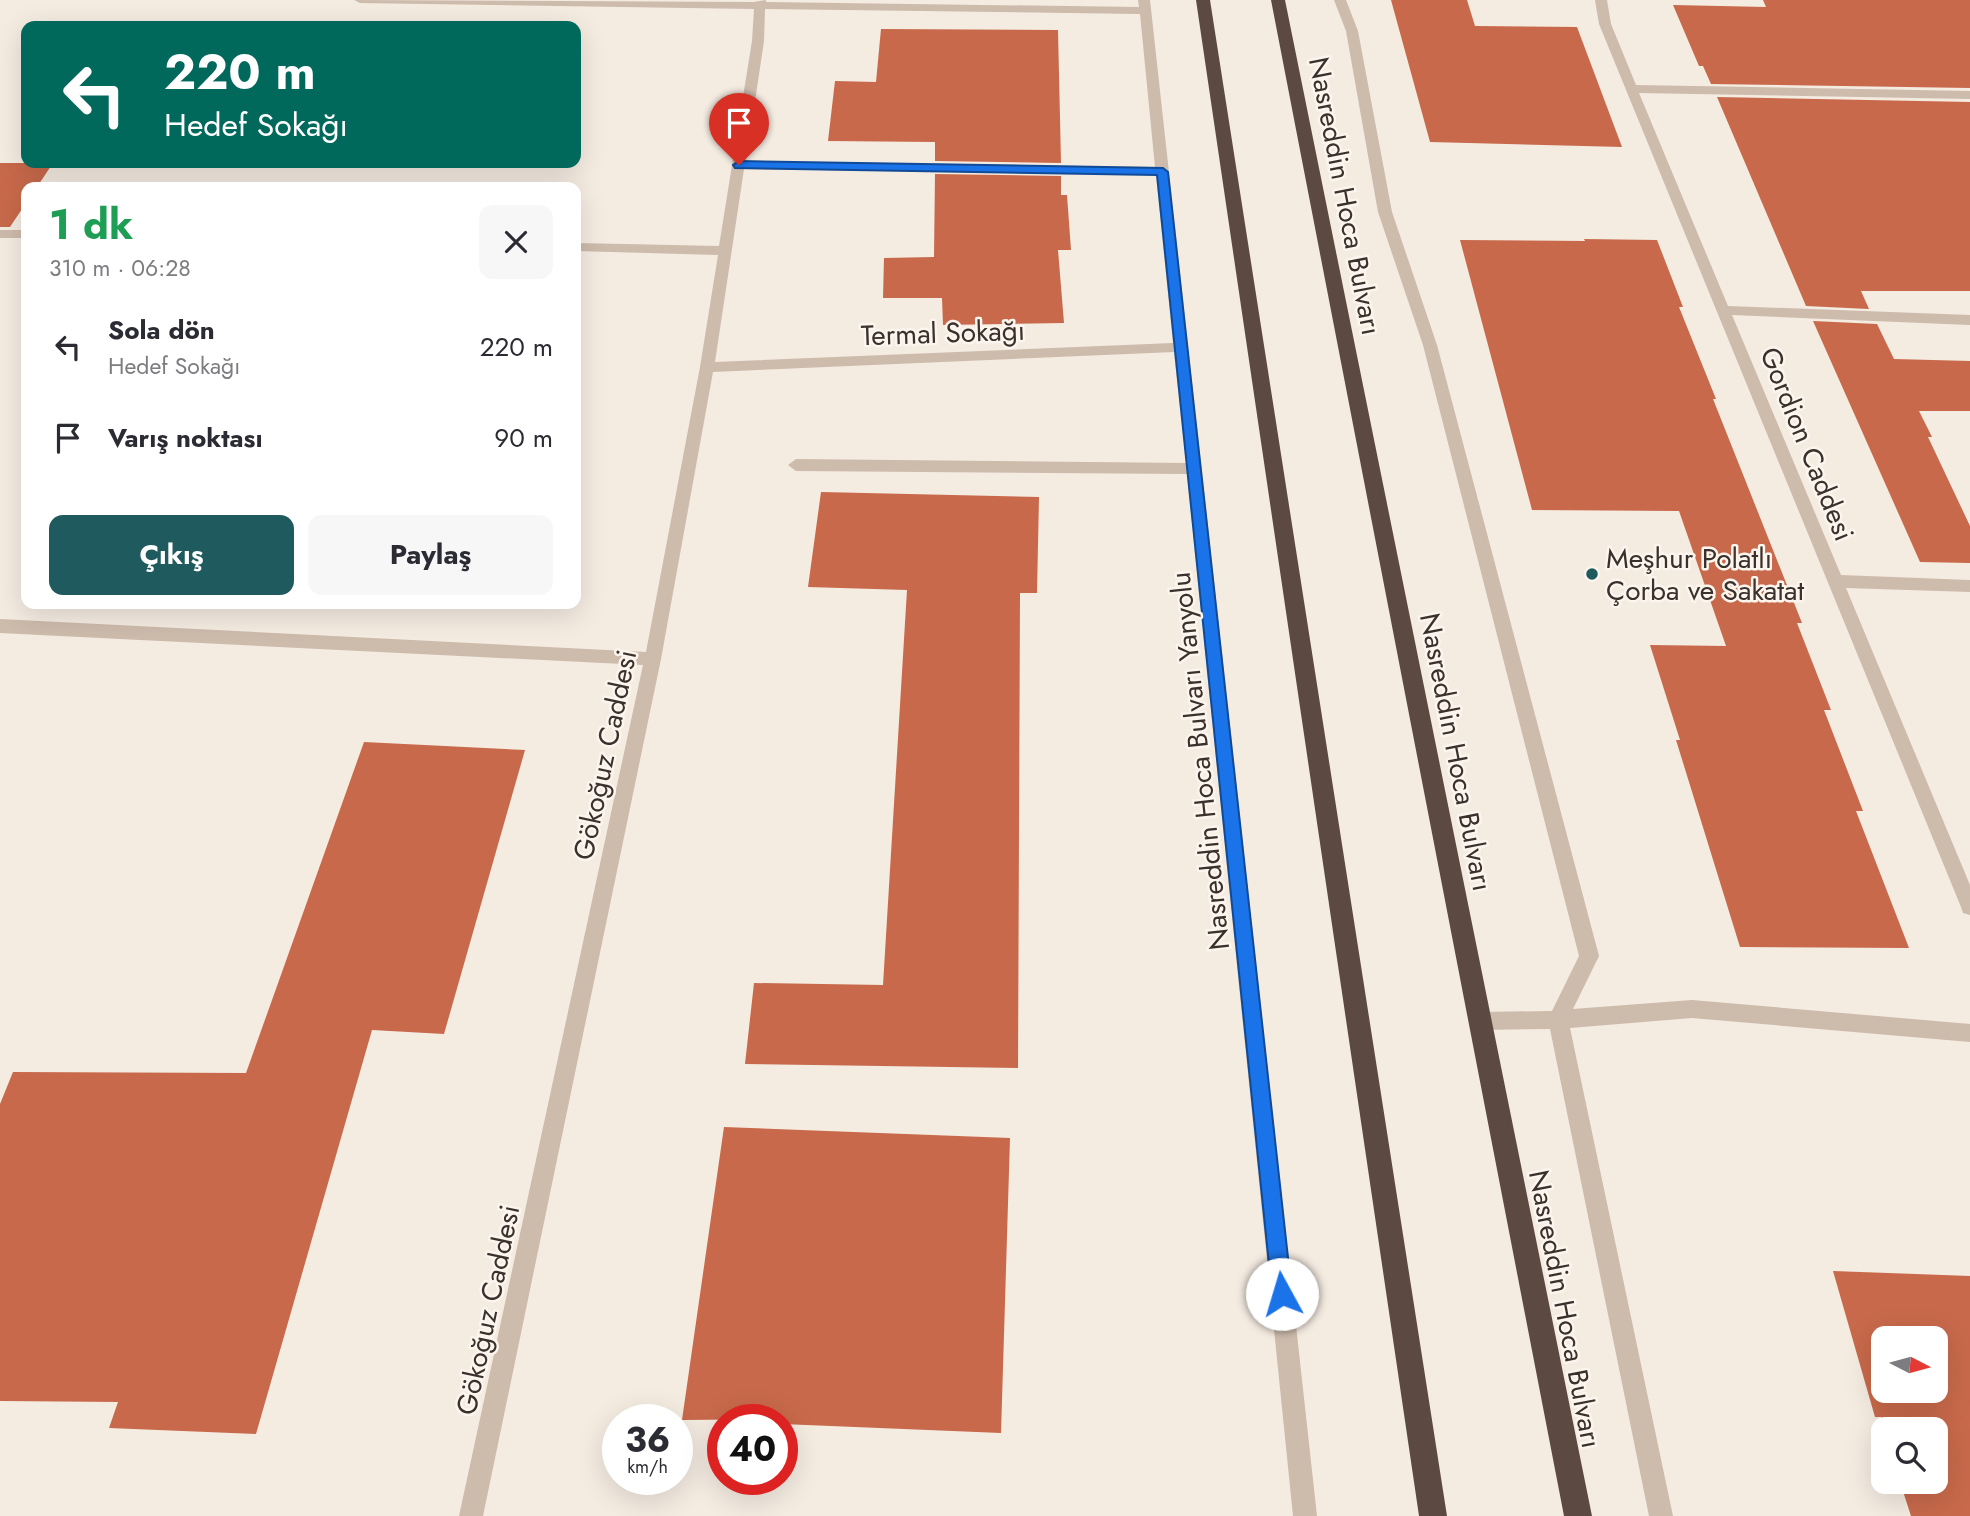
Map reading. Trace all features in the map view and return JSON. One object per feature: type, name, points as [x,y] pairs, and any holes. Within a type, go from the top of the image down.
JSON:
[{"type":"highway","points":[[1203,0],[1433,1516]]},
{"type":"highway","name":"Nasreddin Hoca Bulvarı","points":[[1278,0],[1578,1516]]},
{"type":"street","points":[[360,0],[1145,5]]},
{"type":"street","points":[[1340,0],[1352,31],[1385,212],[1430,345],[1589,956],[1558,1020],[1661,1516]]},
{"type":"street","name":"Gordion Caddesi","points":[[1601,0],[1605,23],[1970,907]]},
{"type":"street","name":"Gökoğuz Caddesi","points":[[471,1516],[653,659],[726,251],[758,41],[760,2]]},
{"type":"street","name":"Nasreddin Hoca Bulvarı Yanyolu","points":[[1145,5],[1305,1516]]},
{"type":"street","points":[[1633,89],[1970,95]]},
{"type":"street","points":[[739,165],[1163,172]]},
{"type":"street","points":[[0,234],[21,234]]},
{"type":"street","points":[[581,247],[726,251]]},
{"type":"street","points":[[1724,310],[1970,320]]},
{"type":"street","name":"Termal Sokağı","points":[[707,367],[1182,347]]},
{"type":"street","points":[[796,465],[1195,469]]},
{"type":"street","points":[[1836,581],[1970,586]]},
{"type":"street","points":[[0,626],[653,659]]},
{"type":"street","points":[[1480,1021],[1558,1020],[1692,1009],[1970,1033]]},
{"type":"building","points":[[1391,0],[1467,0],[1475,26],[1577,27],[1622,147],[1430,142]]},
{"type":"building","points":[[1763,0],[1970,0],[1970,88],[1711,84],[1703,66],[1699,66],[1673,5],[1766,7]]},
{"type":"building","points":[[881,29],[1058,30],[1061,163],[935,161],[935,142],[828,141],[835,81],[876,82]]},
{"type":"building","points":[[1717,97],[1970,102],[1970,291],[1861,291],[1869,309],[1806,306]]},
{"type":"building","points":[[0,163],[21,163],[21,168],[50,168],[40,182],[21,182],[21,210],[10,227],[0,227]]},
{"type":"building","points":[[935,174],[1061,176],[1061,195],[1067,195],[1071,250],[1058,250],[1064,323],[943,325],[942,298],[883,298],[884,258],[934,257]]},
{"type":"building","points":[[1584,239],[1657,240],[1683,307],[1679,307],[1716,399],[1713,399],[1802,623],[1797,623],[1831,710],[1824,710],[1863,811],[1856,811],[1909,948],[1740,947],[1676,740],[1680,740],[1650,645],[1726,646],[1679,511],[1532,510],[1460,240],[1585,241]]},
{"type":"building","points":[[1813,321],[1877,324],[1894,359],[1970,361],[1970,411],[1919,411],[1932,437],[1928,437],[1970,526],[1970,563],[1920,562]]},
{"type":"building","points":[[821,492],[1039,497],[1037,593],[1020,593],[1018,1068],[745,1064],[754,983],[883,985],[907,590],[808,587]]},
{"type":"building","points":[[364,742],[525,750],[444,1034],[372,1030],[256,1434],[109,1428],[118,1402],[0,1401],[0,1104],[13,1072],[246,1073]]},
{"type":"building","points":[[724,1127],[1010,1138],[1001,1433],[798,1425],[798,1404],[707,1404],[707,1420],[693,1420],[693,1404],[684,1404]]},
{"type":"building","points":[[1833,1271],[1970,1276],[1970,1516],[1911,1516],[1904,1494],[1948,1494],[1948,1417],[1875,1417],[1871,1404],[1948,1404],[1948,1326],[1871,1326],[1871,1403]]},
{"type":"place","name":"Meşhur Polatlı Çorba ve Sakatat","points":[[1592,574]]},
{"type":"route","points":[[739,165],[1163,172],[1282,1294]]}]
